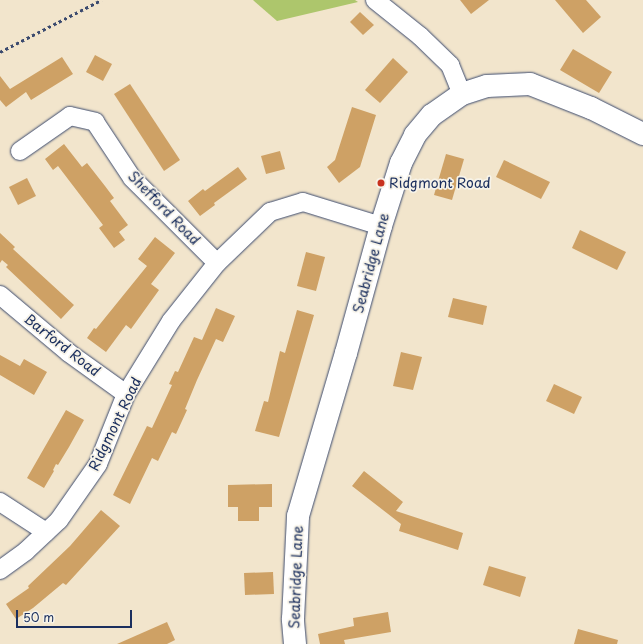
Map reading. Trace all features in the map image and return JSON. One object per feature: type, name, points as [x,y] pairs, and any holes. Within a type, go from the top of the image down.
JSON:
[{"type":"street","points":[[375,0],[420,36],[450,65],[462,94]]},
{"type":"street","name":"Seabridge Lane","points":[[295,644],[293,619],[298,516],[346,353],[381,226],[401,163],[415,135],[432,115],[462,94],[487,86],[530,84],[591,108],[643,134]]},
{"type":"street","name":"Shefford Road","points":[[20,151],[70,116],[95,122],[132,178],[217,263]]},
{"type":"street","name":"Ridgmont Road","points":[[0,570],[26,551],[59,520],[98,464],[126,394],[171,321],[217,263],[270,212],[303,202],[381,226]]},
{"type":"street","name":"Barford Road","points":[[0,294],[69,352],[126,394]]},
{"type":"street","points":[[0,502],[46,532]]},
{"type":"path","points":[[0,52],[101,0]]},
{"type":"green space","points":[[253,0],[355,0],[358,2],[277,21]]},
{"type":"building","points":[[460,0],[489,0],[471,14]]},
{"type":"building","points":[[555,0],[586,0],[601,17],[583,33]]},
{"type":"building","points":[[360,12],[374,25],[363,35],[350,22]]},
{"type":"building","points":[[573,49],[612,72],[599,93],[560,70]]},
{"type":"building","points":[[95,55],[112,64],[103,81],[86,72]]},
{"type":"building","points":[[62,57],[73,74],[31,100],[26,92],[6,107],[0,100],[0,76],[10,89]]},
{"type":"building","points":[[393,58],[408,72],[380,103],[365,90]]},
{"type":"building","points":[[130,84],[180,160],[164,171],[114,94]]},
{"type":"building","points":[[352,107],[376,115],[360,167],[339,183],[327,167],[335,160]]},
{"type":"building","points":[[64,144],[82,167],[87,163],[114,198],[110,201],[128,225],[119,232],[125,240],[114,248],[99,228],[103,225],[58,166],[53,170],[45,159]]},
{"type":"building","points":[[280,151],[285,169],[266,174],[261,156]]},
{"type":"building","points":[[446,154],[464,159],[452,200],[434,195]]},
{"type":"building","points":[[504,160],[550,182],[541,199],[496,177]]},
{"type":"building","points":[[238,167],[247,179],[214,203],[215,205],[200,216],[188,201],[203,189],[205,191]]},
{"type":"building","points":[[27,178],[36,196],[18,205],[9,187]]},
{"type":"building","points":[[580,230],[626,252],[617,270],[572,248]]},
{"type":"building","points":[[0,233],[15,247],[13,249],[74,305],[61,319],[6,267],[8,265],[2,260],[0,263]]},
{"type":"building","points":[[155,237],[175,253],[151,284],[159,290],[131,329],[126,325],[106,352],[87,338],[147,266],[138,259]]},
{"type":"building","points":[[306,252],[325,257],[316,291],[297,286]]},
{"type":"building","points":[[453,298],[487,306],[483,325],[448,317]]},
{"type":"building","points":[[216,308],[235,316],[223,342],[216,339],[197,380],[185,409],[187,410],[176,434],[172,432],[158,461],[152,458],[130,504],[113,495],[147,426],[152,428],[172,385],[169,384],[175,371],[178,372],[194,337],[202,340]]},
{"type":"building","points":[[297,310],[314,315],[279,437],[255,431],[264,401],[268,402],[280,351],[285,353]]},
{"type":"building","points":[[401,352],[422,357],[413,390],[393,386]]},
{"type":"building","points":[[0,355],[20,366],[24,359],[47,372],[34,395],[0,375]]},
{"type":"building","points":[[554,384],[582,397],[574,414],[546,401]]},
{"type":"building","points":[[66,410],[84,420],[58,465],[56,464],[53,470],[54,471],[44,488],[27,478]]},
{"type":"building","points":[[364,471],[403,502],[396,511],[463,533],[458,550],[399,531],[401,524],[352,486]]},
{"type":"building","points":[[272,484],[272,507],[259,507],[259,521],[238,521],[238,507],[228,507],[228,485]]},
{"type":"building","points":[[101,510],[120,526],[66,585],[63,583],[33,608],[16,619],[6,604],[29,588],[28,586],[70,546]]},
{"type":"building","points":[[489,566],[526,577],[520,597],[483,585]]},
{"type":"building","points":[[273,572],[274,594],[245,595],[244,573]]},
{"type":"building","points":[[388,612],[391,632],[344,640],[345,644],[320,644],[318,634],[354,626],[353,618]]},
{"type":"building","points":[[167,622],[175,640],[167,644],[117,644]]},
{"type":"building","points":[[578,629],[618,640],[617,644],[574,644]]},
{"type":"place","name":"Ridgmont Road","points":[[381,183]]}]
